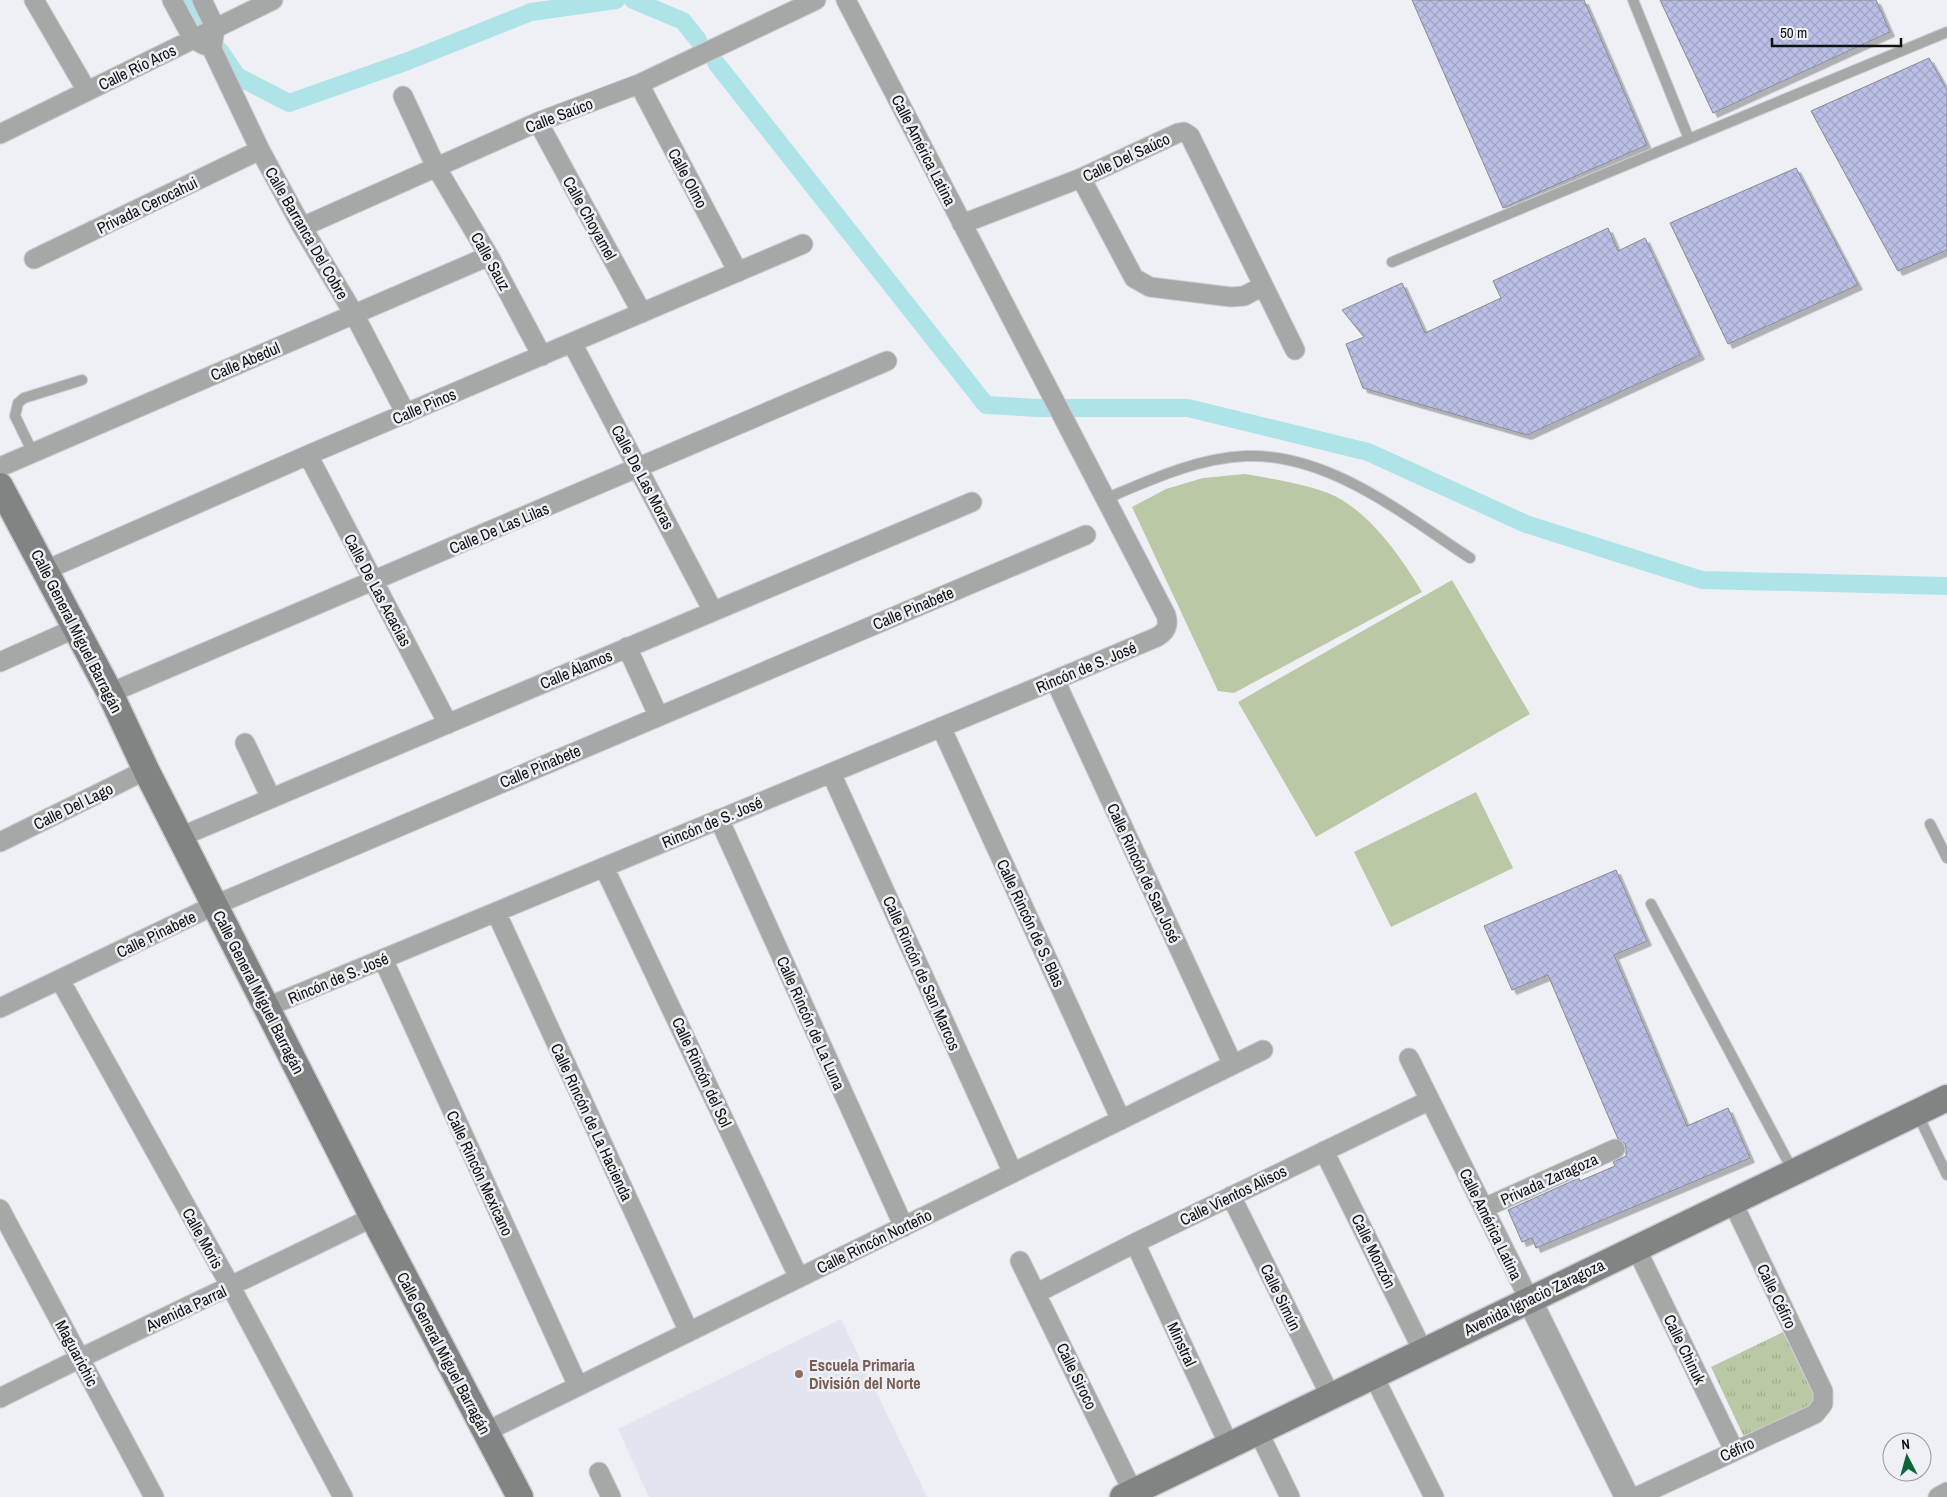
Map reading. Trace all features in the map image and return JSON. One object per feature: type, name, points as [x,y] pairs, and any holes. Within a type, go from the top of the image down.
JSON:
[{"type":"main road","name":"Calle General Miguel Barragán","points":[[0,486],[110,693],[146,770],[373,1217],[520,1497]]},
{"type":"main road","name":"Avenida Ignacio Zaragoza","points":[[1128,1494],[1947,1098]]},
{"type":"street","points":[[34,0],[87,91]]},
{"type":"street","points":[[172,0],[193,39],[212,49],[215,27],[202,0]]},
{"type":"street","name":"Calle Río Aros","points":[[0,134],[273,0]]},
{"type":"street","name":"Calle Saúco","points":[[302,227],[538,122],[638,84],[816,0]]},
{"type":"street","name":"Calle América Latina","points":[[846,0],[1166,615],[1168,626],[1157,637]]},
{"type":"street","name":"Calle Barranca Del Cobre","points":[[212,49],[260,150],[302,227],[354,314],[406,414]]},
{"type":"street","name":"Calle Olmo","points":[[638,84],[738,272]]},
{"type":"street","name":"Calle Sauz","points":[[403,96],[436,167],[489,256],[542,356]]},
{"type":"street","name":"Calle Choyamel","points":[[538,122],[642,313]]},
{"type":"street","name":"Calle Del Saúco","points":[[962,224],[1081,178],[1178,133],[1187,134],[1263,286]]},
{"type":"street","name":"Privada Cerocahui","points":[[34,259],[260,150]]},
{"type":"street","points":[[1081,178],[1134,278],[1141,284],[1150,287],[1231,297],[1244,296],[1263,286],[1295,350]]},
{"type":"street","name":"Calle Pinos","points":[[46,570],[803,244]]},
{"type":"street","name":"Calle Abedul","points":[[0,467],[489,256]]},
{"type":"street","name":"Calle De Las Moras","points":[[572,343],[713,611]]},
{"type":"street","name":"Calle De Las Lilas","points":[[110,693],[887,361]]},
{"type":"street","name":"Calle De Las Acacias","points":[[308,456],[448,724]]},
{"type":"street","name":"Calle Álamos","points":[[180,837],[972,502]]},
{"type":"street","name":"Calle Pinabete","points":[[0,1008],[215,905],[658,715],[1086,535]]},
{"type":"street","points":[[0,662],[76,628]]},
{"type":"street","name":"Rincón de S. José","points":[[267,1007],[1157,637]]},
{"type":"street","points":[[626,647],[658,715]]},
{"type":"street","name":"Calle Rincón de San José","points":[[1055,680],[1233,1065]]},
{"type":"street","name":"Calle Rincón de S. Blas","points":[[941,727],[1121,1120]]},
{"type":"street","points":[[245,744],[271,798]]},
{"type":"street","name":"Calle Del Lago","points":[[0,842],[146,770]]},
{"type":"street","name":"Calle Rincón de San Marcos","points":[[831,773],[1014,1173]]},
{"type":"street","name":"Calle Rincón de La Luna","points":[[719,820],[904,1226]]},
{"type":"street","name":"Calle Rincón del Sol","points":[[604,867],[799,1278]]},
{"type":"street","name":"Calle Rincón de La Hacienda","points":[[496,912],[689,1332]]},
{"type":"street","name":"Calle Rincón Mexicano","points":[[383,959],[578,1386]]},
{"type":"street","name":"Calle Moris","points":[[60,980],[231,1287],[342,1497]]},
{"type":"street","name":"Calle Rincón Norteño","points":[[485,1432],[1263,1050]]},
{"type":"street","name":"Calle América Latina","points":[[1409,1058],[1627,1497]]},
{"type":"street","name":"Calle Vientos Alisos","points":[[1037,1294],[1230,1196],[1430,1100]]},
{"type":"street","name":"Privada Zaragoza","points":[[1484,1208],[1615,1149]]},
{"type":"street","name":"Calle Monzón","points":[[1324,1151],[1423,1351]]},
{"type":"street","name":"Calle Simún","points":[[1230,1196],[1331,1397]]},
{"type":"street","name":"Calle Céfiro","points":[[1732,1201],[1823,1391]]},
{"type":"street","name":"Maguarichic","points":[[0,1209],[154,1497]]},
{"type":"street","name":"Avenida Parral","points":[[0,1398],[373,1217]]},
{"type":"street","name":"Minstral","points":[[1135,1243],[1229,1445]]},
{"type":"street","name":"Calle Chinuk","points":[[1636,1248],[1734,1450]]},
{"type":"street","name":"Calle Siroco","points":[[1020,1261],[1037,1294],[1128,1494]]},
{"type":"street","points":[[1373,1375],[1434,1497]]},
{"type":"street","name":"Céfiro","points":[[1636,1497],[1815,1414],[1823,1404],[1823,1391]]},
{"type":"street","points":[[1258,1431],[1290,1497]]},
{"type":"street","points":[[599,1472],[611,1497]]},
{"type":"street","points":[[1938,1497],[1947,1492]]},
{"type":"lane","points":[[1633,0],[1688,139]]},
{"type":"lane","points":[[1392,262],[1947,32]]},
{"type":"lane","points":[[33,453],[15,416],[18,403],[24,398],[82,380]]},
{"type":"lane","points":[[1105,499],[1170,472],[1213,461],[1246,456],[1282,459],[1317,468],[1351,482],[1470,558]]},
{"type":"lane","points":[[1930,824],[1947,858]]},
{"type":"lane","points":[[1651,904],[1793,1172]]},
{"type":"lane","points":[[1917,1113],[1947,1175]]},
{"type":"shaded area","name":"Escuela Primaria División del Norte","points":[[841,1319],[927,1497],[649,1497],[618,1429]]},
{"type":"green space","points":[[1245,474],[1308,487],[1343,500],[1357,510],[1382,535],[1422,592],[1234,693],[1218,691],[1132,507],[1166,489],[1203,478]]},
{"type":"green space","points":[[1452,580],[1530,714],[1316,837],[1238,702]]},
{"type":"green space","points":[[1476,792],[1513,868],[1391,927],[1354,852]]},
{"type":"green space","points":[[1783,1332],[1817,1402],[1744,1437],[1711,1367]]},
{"type":"building","points":[[1412,0],[1584,0],[1647,145],[1503,208]]},
{"type":"building","points":[[1660,0],[1876,0],[1890,32],[1713,113]]},
{"type":"building","points":[[1929,58],[1947,90],[1947,250],[1898,271],[1811,111]]},
{"type":"building","points":[[1796,168],[1858,285],[1728,344],[1670,223]]},
{"type":"building","points":[[1608,228],[1618,251],[1645,238],[1700,355],[1527,435],[1363,388],[1346,344],[1364,337],[1342,310],[1402,283],[1425,333],[1501,298],[1493,281]]},
{"type":"building","points":[[1616,870],[1647,941],[1614,955],[1687,1126],[1728,1108],[1750,1158],[1536,1248],[1532,1238],[1522,1242],[1508,1210],[1579,1178],[1580,1181],[1615,1166],[1613,1162],[1626,1156],[1626,1150],[1625,1144],[1618,1139],[1548,975],[1512,990],[1484,926]]},
{"type":"waterway","points":[[186,0],[207,31]]},
{"type":"waterway","points":[[220,51],[237,76],[289,103],[408,61],[531,12],[616,0]]},
{"type":"waterway","points":[[633,0],[683,21],[698,40]]},
{"type":"waterway","points":[[716,63],[986,405],[1038,408],[1188,408],[1368,452],[1526,524],[1702,580],[1947,586]]},
{"type":"place","name":"Escuela Primaria División del Norte","points":[[799,1374]]}]
